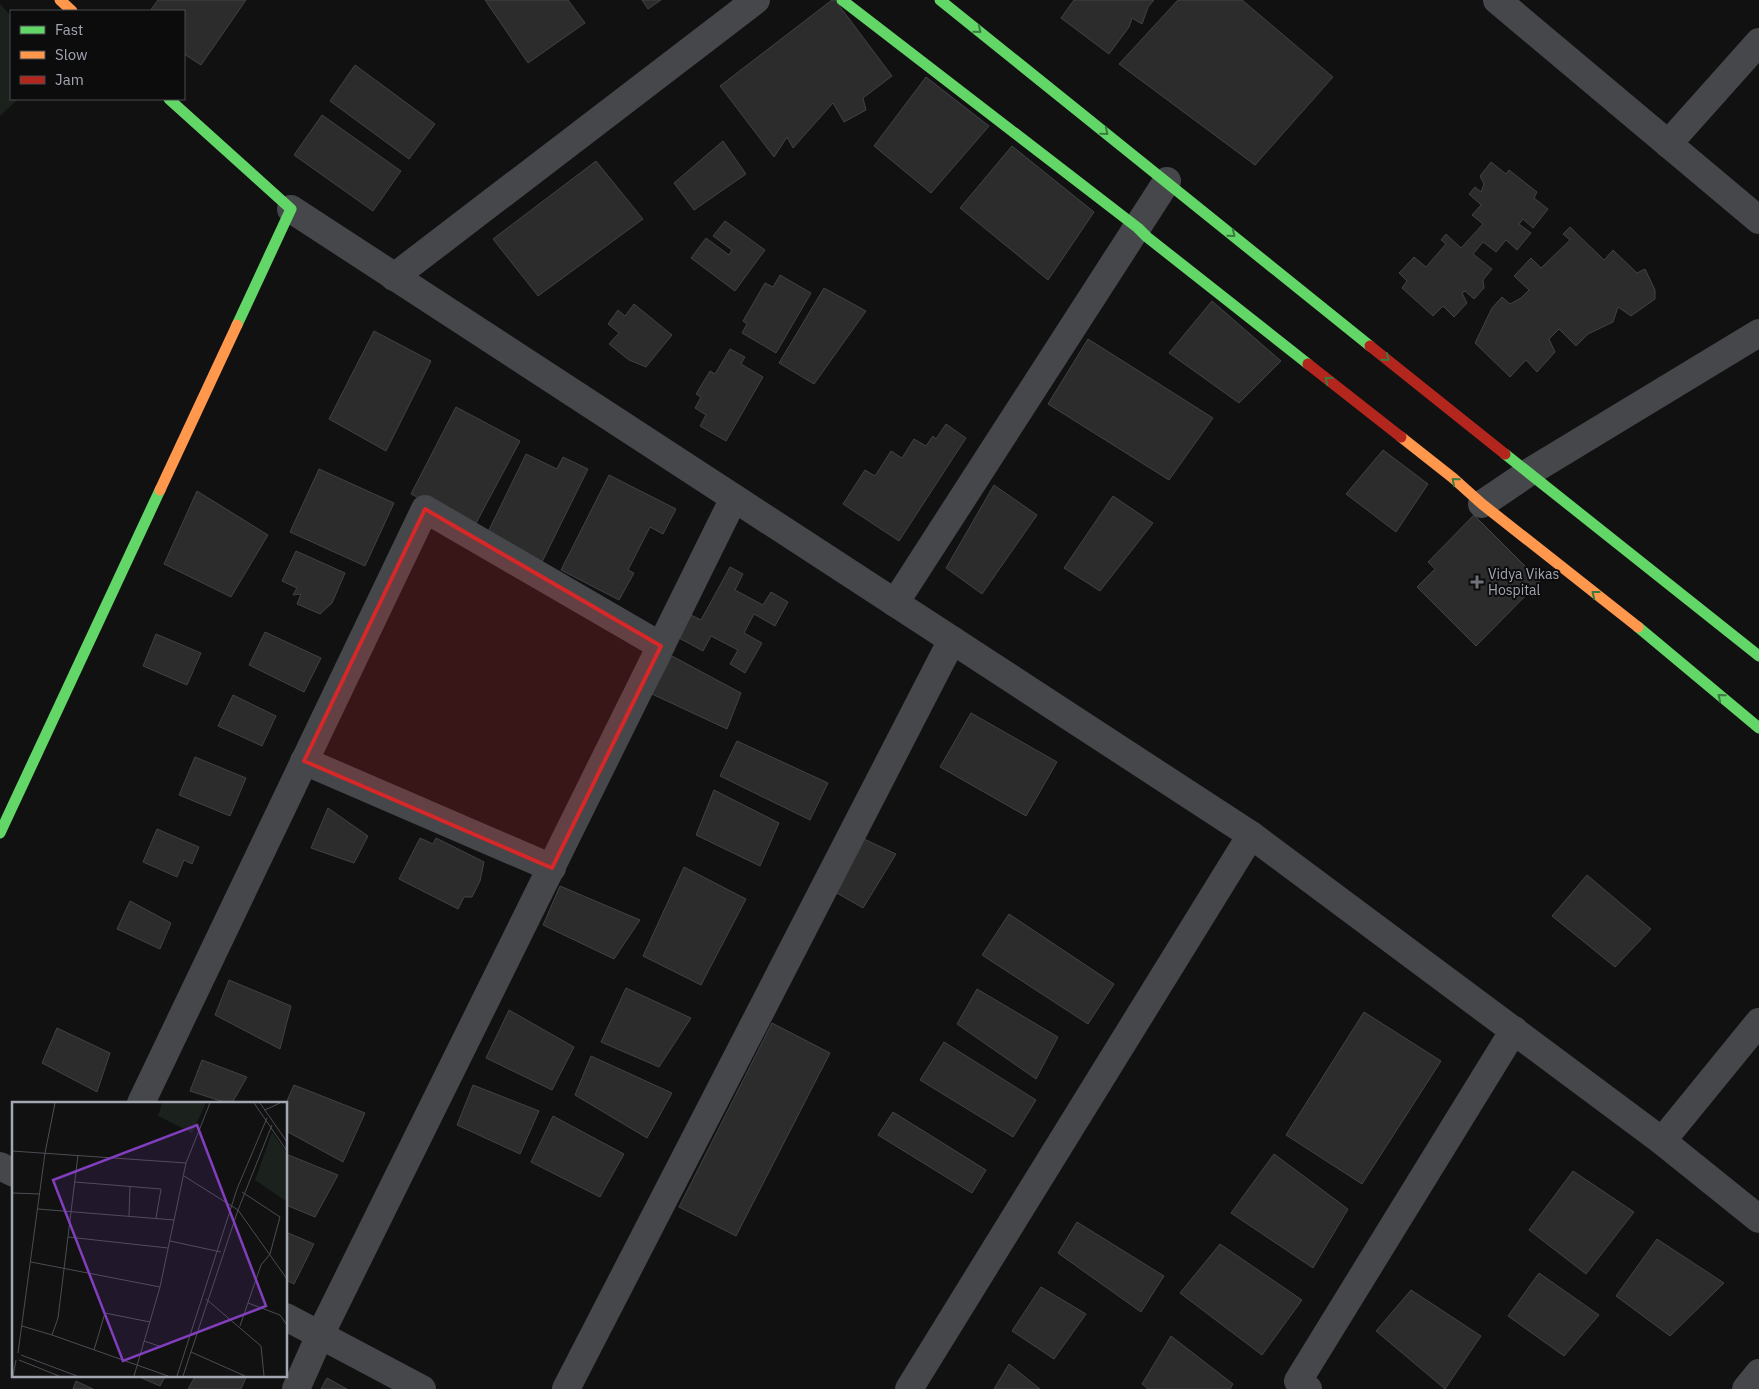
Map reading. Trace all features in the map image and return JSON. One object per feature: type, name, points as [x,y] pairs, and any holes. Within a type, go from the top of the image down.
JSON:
[{"type":"street","points":[[60,0],[71,10]]},
{"type":"street","points":[[394,277],[756,0]]},
{"type":"street","points":[[842,0],[1138,228],[1453,478],[1482,504],[1654,640],[1759,728]]},
{"type":"street","points":[[940,0],[1168,181],[1528,473],[1759,656]]},
{"type":"street","points":[[1497,0],[1759,220]]},
{"type":"street","points":[[1668,144],[1759,42]]},
{"type":"street","points":[[170,100],[291,209],[1251,835],[1514,1030],[1662,1142],[1759,1219]]},
{"type":"street","points":[[895,603],[1168,181]]},
{"type":"street","points":[[0,834],[291,209]]},
{"type":"street","points":[[1482,504],[1528,473],[1759,333]]},
{"type":"street","points":[[296,1389],[320,1335],[734,498]]},
{"type":"street","points":[[141,1102],[425,509],[661,646]]},
{"type":"street","points":[[566,1389],[952,640]]},
{"type":"street","points":[[304,761],[552,868]]},
{"type":"street","points":[[909,1389],[1251,835]]},
{"type":"street","points":[[1662,1142],[1759,1022]]},
{"type":"street","points":[[1308,1389],[1298,1380],[1514,1030]]},
{"type":"street","points":[[0,1166],[12,1172]]},
{"type":"street","points":[[288,1318],[422,1389]]},
{"type":"street","points":[[1746,1389],[1759,1373]]},
{"type":"highlighted area","points":[[425,509],[661,646],[552,868],[304,761]]},
{"type":"shaded area","points":[[0,4],[10,15],[10,100],[17,100],[0,116]]},
{"type":"building","points":[[158,0],[246,0],[201,65],[185,55],[185,10],[151,10]]},
{"type":"building","points":[[485,0],[568,0],[585,23],[528,63]]},
{"type":"building","points":[[642,0],[661,0],[648,9]]},
{"type":"building","points":[[832,0],[835,0],[892,76],[863,98],[866,110],[844,122],[833,103],[793,148],[787,137],[774,157],[720,86]]},
{"type":"building","points":[[1074,0],[1154,0],[1148,7],[1142,24],[1132,18],[1129,27],[1109,54],[1061,18]]},
{"type":"building","points":[[1178,0],[1242,0],[1333,77],[1255,165],[1119,64]]},
{"type":"building","points":[[355,65],[435,124],[409,159],[330,101]]},
{"type":"building","points":[[926,77],[989,126],[931,193],[874,146]]},
{"type":"building","points":[[322,115],[401,171],[373,211],[294,155]]},
{"type":"building","points":[[723,141],[746,174],[694,210],[674,183]]},
{"type":"building","points":[[1012,146],[1094,212],[1048,280],[960,208]]},
{"type":"building","points":[[596,161],[643,219],[538,296],[493,239]]},
{"type":"building","points":[[1491,162],[1506,174],[1509,170],[1537,192],[1534,198],[1548,209],[1533,228],[1523,219],[1519,224],[1531,233],[1517,250],[1506,240],[1496,252],[1483,242],[1473,254],[1492,269],[1483,280],[1484,288],[1474,299],[1465,291],[1462,293],[1467,303],[1454,317],[1443,306],[1433,316],[1402,288],[1407,281],[1399,273],[1414,257],[1426,267],[1446,244],[1441,240],[1446,234],[1461,248],[1483,224],[1472,215],[1481,205],[1469,194],[1475,187],[1481,192],[1484,184],[1480,176]]},
{"type":"building","points":[[725,221],[765,250],[735,291],[691,258],[706,238],[729,255],[732,250],[713,236]]},
{"type":"building","points":[[1570,227],[1604,260],[1613,250],[1637,273],[1645,269],[1655,290],[1655,299],[1631,316],[1618,307],[1613,322],[1588,334],[1576,346],[1559,329],[1549,339],[1555,352],[1537,372],[1526,360],[1510,377],[1475,343],[1492,308],[1502,297],[1510,304],[1521,298],[1529,290],[1514,276],[1531,258],[1541,268],[1570,240],[1563,234]]},
{"type":"building","points":[[780,275],[811,293],[776,353],[742,333],[747,324],[743,321],[765,283],[773,287]]},
{"type":"building","points":[[824,288],[866,311],[814,384],[779,363]]},
{"type":"building","points":[[1212,301],[1281,361],[1239,403],[1169,353]]},
{"type":"building","points":[[634,304],[672,335],[646,367],[629,360],[609,344],[619,333],[608,324],[618,310],[625,316]]},
{"type":"building","points":[[374,331],[431,361],[386,451],[329,419]]},
{"type":"building","points":[[1088,339],[1213,418],[1169,480],[1048,404]]},
{"type":"building","points":[[730,349],[745,357],[741,364],[763,377],[726,441],[700,426],[706,415],[695,408],[701,397],[696,394],[710,371],[715,374]]},
{"type":"building","points":[[456,407],[520,441],[474,527],[411,494]]},
{"type":"building","points":[[946,424],[966,438],[899,541],[843,504],[865,470],[875,476],[891,451],[902,458],[914,439],[926,446],[933,436],[936,439]]},
{"type":"building","points":[[1383,450],[1428,484],[1396,532],[1346,494]]},
{"type":"building","points":[[526,454],[557,469],[563,457],[588,469],[541,564],[486,536]]},
{"type":"building","points":[[319,469],[394,503],[365,566],[290,532]]},
{"type":"building","points":[[609,475],[676,509],[663,534],[650,527],[628,570],[634,573],[619,600],[561,570]]},
{"type":"building","points":[[994,485],[1037,515],[982,594],[946,568]]},
{"type":"building","points":[[197,491],[268,535],[231,597],[164,564]]},
{"type":"building","points":[[1113,496],[1153,523],[1100,591],[1064,568]]},
{"type":"building","points":[[1474,515],[1540,581],[1476,646],[1417,587],[1435,569],[1428,562]]},
{"type":"building","points":[[296,551],[345,573],[332,603],[320,614],[297,604],[301,594],[293,595],[297,588],[282,581]]},
{"type":"building","points":[[730,567],[743,574],[735,590],[763,605],[771,592],[788,602],[775,626],[754,614],[744,633],[762,643],[745,673],[730,664],[738,650],[711,636],[703,651],[679,638],[691,615],[701,620]]},
{"type":"building","points":[[265,632],[321,658],[304,692],[249,665]]},
{"type":"building","points":[[156,634],[201,653],[187,685],[143,666]]},
{"type":"building","points":[[672,656],[741,693],[727,729],[652,694]]},
{"type":"building","points":[[233,695],[276,716],[262,746],[218,726]]},
{"type":"building","points":[[971,713],[1057,762],[1026,816],[940,767]]},
{"type":"building","points":[[737,741],[828,783],[810,820],[720,776]]},
{"type":"building","points":[[195,757],[246,778],[230,816],[179,795]]},
{"type":"building","points":[[714,790],[779,823],[760,866],[696,835]]},
{"type":"building","points":[[328,808],[368,836],[354,863],[311,848]]},
{"type":"building","points":[[157,829],[199,847],[192,864],[184,860],[177,877],[143,862]]},
{"type":"building","points":[[420,838],[433,844],[436,838],[484,862],[480,881],[472,897],[464,897],[458,909],[399,879]]},
{"type":"building","points":[[864,839],[896,854],[863,908],[835,892]]},
{"type":"building","points":[[684,867],[746,899],[701,985],[643,956]]},
{"type":"building","points":[[1587,875],[1651,929],[1615,967],[1552,916]]},
{"type":"building","points":[[560,886],[640,920],[614,959],[543,925]]},
{"type":"building","points":[[130,901],[171,923],[160,949],[117,929]]},
{"type":"building","points":[[1009,914],[1114,984],[1088,1024],[982,955]]},
{"type":"building","points":[[229,980],[291,1006],[280,1049],[215,1015]]},
{"type":"building","points":[[626,988],[691,1018],[659,1067],[601,1042]]},
{"type":"building","points":[[977,989],[1058,1037],[1036,1079],[957,1024]]},
{"type":"building","points":[[509,1010],[574,1047],[552,1090],[486,1058]]},
{"type":"building","points":[[1364,1012],[1441,1061],[1362,1184],[1286,1135]]},
{"type":"building","points":[[772,1023],[830,1053],[736,1236],[679,1207]]},
{"type":"building","points":[[57,1028],[110,1053],[97,1092],[42,1063]]},
{"type":"building","points":[[944,1042],[1036,1100],[1013,1137],[920,1080]]},
{"type":"building","points":[[591,1056],[672,1093],[647,1138],[575,1095]]},
{"type":"building","points":[[202,1060],[247,1077],[233,1102],[224,1102],[190,1091]]},
{"type":"building","points":[[294,1085],[365,1113],[343,1162],[288,1132],[288,1102],[286,1102]]},
{"type":"building","points":[[473,1085],[539,1111],[520,1154],[457,1125]]},
{"type":"building","points":[[893,1112],[986,1170],[972,1193],[878,1135]]},
{"type":"building","points":[[553,1116],[624,1154],[600,1197],[531,1162]]},
{"type":"building","points":[[1274,1154],[1348,1209],[1313,1268],[1231,1213]]},
{"type":"building","points":[[288,1155],[338,1175],[315,1217],[288,1206]]},
{"type":"building","points":[[1573,1171],[1634,1212],[1586,1274],[1529,1230]]},
{"type":"building","points":[[1077,1222],[1164,1276],[1141,1312],[1058,1253]]},
{"type":"building","points":[[288,1233],[314,1244],[294,1284],[288,1281]]},
{"type":"building","points":[[1657,1239],[1724,1283],[1670,1336],[1616,1296]]},
{"type":"building","points":[[1220,1244],[1302,1300],[1262,1355],[1180,1293]]},
{"type":"building","points":[[1539,1273],[1599,1315],[1564,1356],[1508,1316]]},
{"type":"building","points":[[1041,1287],[1086,1314],[1054,1359],[1012,1331]]},
{"type":"building","points":[[1411,1290],[1481,1336],[1445,1389],[1376,1331]]},
{"type":"building","points":[[1171,1336],[1233,1384],[1230,1389],[1148,1389],[1142,1384]]},
{"type":"building","points":[[1009,1364],[1040,1389],[994,1389]]},
{"type":"building","points":[[137,1376],[165,1376],[160,1386]]},
{"type":"building","points":[[195,1376],[247,1376],[241,1389],[188,1389]]},
{"type":"building","points":[[327,1378],[347,1389],[321,1389]]},
{"type":"building","points":[[76,1381],[93,1389],[73,1389]]},
{"type":"traffic: fast","points":[[842,0],[1138,228],[1308,364]]},
{"type":"traffic: fast","points":[[940,0],[1370,346]]},
{"type":"traffic: fast","points":[[170,100],[291,209],[237,325]]},
{"type":"traffic: fast","points":[[1505,454],[1759,656]]},
{"type":"traffic: fast","points":[[0,833],[160,490]]},
{"type":"traffic: fast","points":[[1638,627],[1759,728]]},
{"type":"traffic: slow","points":[[60,0],[71,10]]},
{"type":"traffic: slow","points":[[160,490],[237,325]]},
{"type":"traffic: slow","points":[[1401,437],[1453,478],[1482,504],[1638,627]]},
{"type":"traffic: jam","points":[[1370,346],[1505,454]]},
{"type":"traffic: jam","points":[[1308,364],[1401,437]]},
{"type":"place","name":"Vidya Vikas Hospital","points":[[1477,582]]}]
